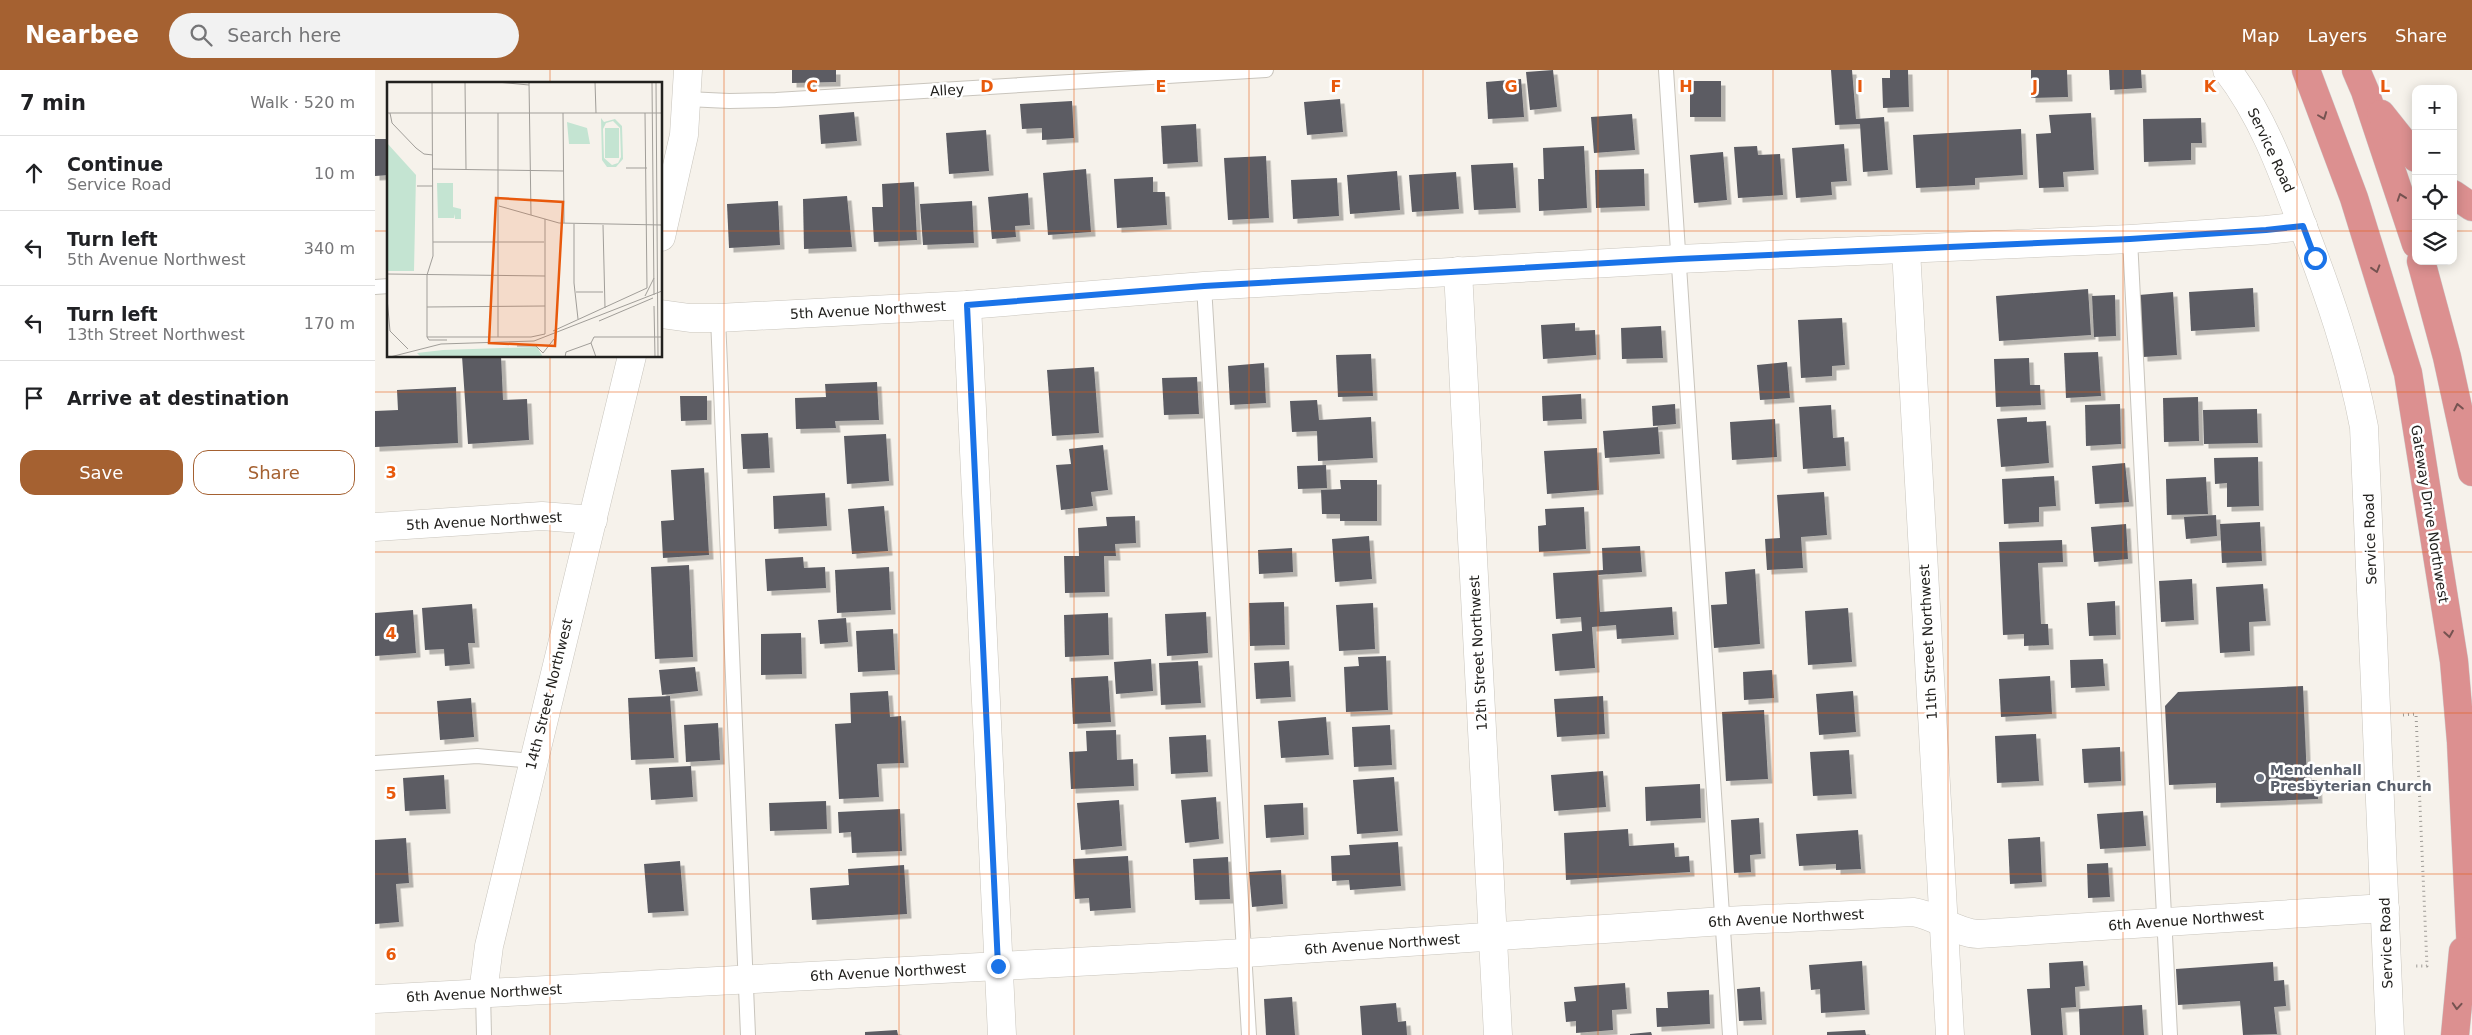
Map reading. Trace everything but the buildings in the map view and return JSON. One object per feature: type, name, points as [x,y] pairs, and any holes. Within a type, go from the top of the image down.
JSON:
[{"type":"highway","name":"Gateway Drive Northwest","points":[[2306,70],[2354,198],[2408,373],[2453,661],[2461,742],[2472,974]]},
{"type":"highway","points":[[2360,80],[2412,152]]},
{"type":"highway","points":[[2360,80],[2412,232]]},
{"type":"highway","points":[[2457,197],[2472,207]]},
{"type":"highway","points":[[2422,265],[2447,357],[2472,472]]},
{"type":"highway","points":[[2455,1035],[2461,963],[2469,923]]},
{"type":"street","points":[[663,229],[677,171],[687,99],[688,70]]},
{"type":"street","name":"Service Road","points":[[2227,70],[2259,120],[2292,196],[2344,344],[2364,426],[2390,1035]]},
{"type":"street","name":"5th Avenue Northwest","points":[[663,314],[690,318],[718,318],[967,305],[1204,286],[1679,259],[2130,239],[2303,226]]},
{"type":"street","name":"11th Street Northwest","points":[[1906,250],[1950,1035]]},
{"type":"street","name":"12th Street Northwest","points":[[1458,271],[1498,1035]]},
{"type":"street","points":[[967,305],[1002,1035]]},
{"type":"street","name":"14th Street Northwest","points":[[483,993],[489,946],[632,358]]},
{"type":"street","name":"5th Avenue Northwest","points":[[375,527],[542,516],[593,520]]},
{"type":"street","name":"6th Avenue Northwest","points":[[375,999],[1245,954],[1724,921],[1913,912],[1931,916],[1960,931],[1978,934],[2385,908]]},
{"type":"lane","name":"Alley","points":[[687,99],[729,101],[776,100],[1266,70]]},
{"type":"lane","points":[[1666,70],[1724,921],[1730,1035]]},
{"type":"lane","points":[[2130,239],[2170,1035]]},
{"type":"lane","points":[[1204,286],[1249,1035]]},
{"type":"lane","points":[[718,318],[748,1035]]},
{"type":"lane","points":[[375,763],[477,756],[533,761]]},
{"type":"lane","name":"14th Street Northwest","points":[[483,993],[484,1035]]},
{"type":"path","points":[[2377,716],[2416,714],[2427,966],[2415,966]]},
{"type":"place","name":"Mendenhall Presbyterian Church","points":[[2260,778]]},
{"type":"route","points":[[998,966],[967,305],[1204,286],[1679,259],[2130,239],[2303,226],[2315,258]]}]
